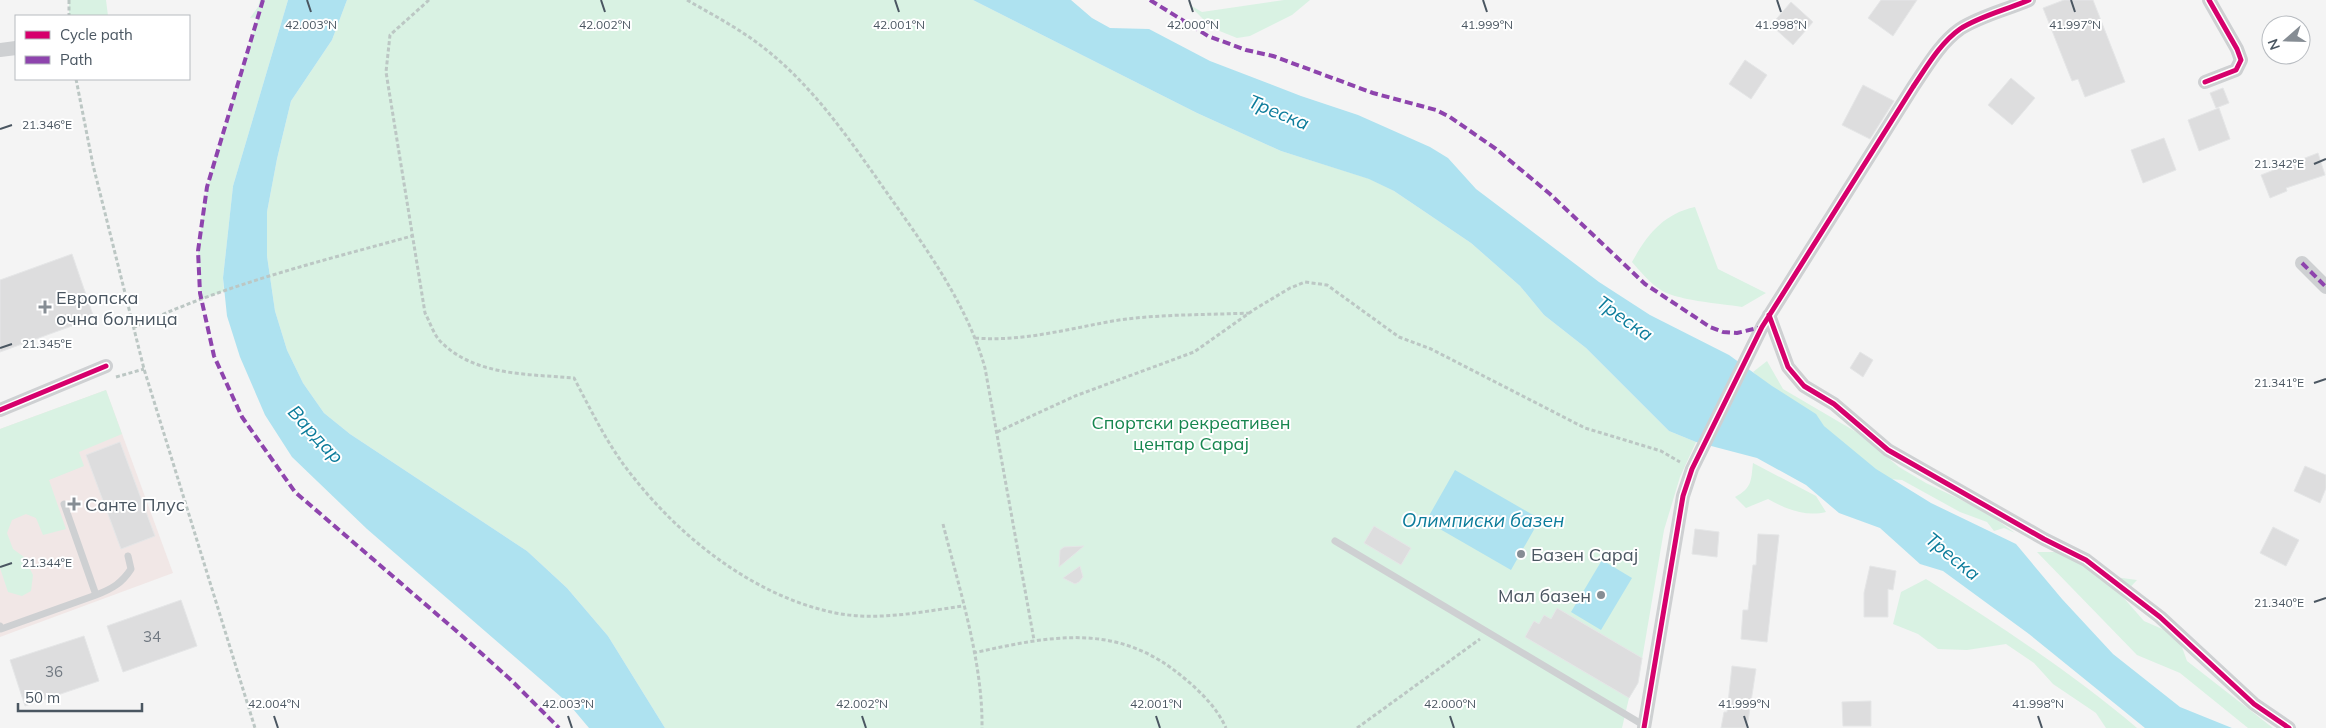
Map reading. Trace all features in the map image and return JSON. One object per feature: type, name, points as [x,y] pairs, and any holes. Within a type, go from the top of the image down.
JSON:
[{"type":"street","points":[[1645,727],[1678,520],[1692,469],[1754,342],[1769,315],[1933,58],[1959,30],[1977,20],[2028,0]]},
{"type":"street","points":[[2205,82],[2236,70],[2241,60],[2237,49],[2209,0]]},
{"type":"street","points":[[0,50],[15,48]]},
{"type":"street","points":[[2302,263],[2326,287]]},
{"type":"street","points":[[1769,315],[1788,367],[1804,386],[1834,404],[1888,450],[2044,539],[2086,560],[2160,617],[2254,704],[2289,728]]},
{"type":"street","points":[[0,410],[108,373]]},
{"type":"lane","points":[[64,504],[96,595]]},
{"type":"lane","points":[[1335,541],[1645,727]]},
{"type":"lane","points":[[0,626],[1,630],[110,590],[124,580],[131,569],[128,556]]},
{"type":"path","points":[[69,0],[69,15]]},
{"type":"path","points":[[429,0],[390,35],[386,72],[425,313],[440,342],[466,360],[496,371],[574,378],[609,442],[633,478],[661,510],[726,564],[776,592],[832,612],[889,615],[962,606]]},
{"type":"path","points":[[687,0],[732,25],[765,48],[803,84],[832,116],[928,254],[975,338],[985,368],[1034,640]]},
{"type":"path","points":[[76,80],[93,165],[144,369],[255,728]]},
{"type":"path","points":[[133,328],[166,313],[276,274],[412,236]]},
{"type":"path","points":[[997,432],[1075,396],[1194,352],[1250,313],[1305,282],[1327,285],[1399,338],[1431,349],[1586,428],[1661,451],[1692,469]]},
{"type":"path","points":[[975,338],[1013,340],[1120,320],[1250,313]]},
{"type":"path","points":[[108,373],[144,369]]},
{"type":"path","points":[[944,524],[973,653],[982,715],[982,728]]},
{"type":"path","points":[[1357,728],[1489,632]]},
{"type":"path","points":[[973,653],[1034,640],[1076,637],[1120,643],[1153,655],[1200,692],[1226,728]]},
{"type":"shaded area","name":"Санте Плус","points":[[106,390],[173,573],[0,637],[0,429]]},
{"type":"green space","points":[[69,0],[106,0],[108,15],[69,15]]},
{"type":"green space","points":[[260,0],[288,0],[233,186],[223,278],[224,291],[201,300],[198,251],[207,187],[258,17],[250,18],[258,7]]},
{"type":"green space","name":"Спортски рекреативен центар Сарај","points":[[347,0],[973,0],[1197,113],[1281,151],[1370,179],[1394,191],[1471,243],[1520,286],[1544,315],[1586,348],[1669,431],[1696,442],[1680,477],[1664,530],[1638,683],[1629,698],[1622,728],[665,728],[608,636],[567,588],[527,551],[350,434],[324,413],[303,383],[287,350],[275,311],[267,256],[267,212],[291,101],[332,40]]},
{"type":"green space","points":[[1284,0],[1310,0],[1292,15],[1250,36],[1237,38],[1212,28],[1188,4],[1202,12]]},
{"type":"green space","points":[[1695,207],[1718,269],[1766,293],[1742,307],[1686,299],[1658,288],[1632,262],[1650,235],[1665,220],[1684,210]]},
{"type":"green space","points":[[1767,361],[1783,389],[1858,433],[1899,467],[1926,483],[1986,512],[2015,533],[2004,528],[1994,531],[1987,522],[1960,512],[1902,480],[1876,478],[1753,372]]},
{"type":"green space","points":[[106,390],[122,434],[79,452],[84,466],[49,480],[66,529],[43,535],[36,518],[26,514],[12,520],[7,533],[13,549],[24,557],[33,575],[31,591],[22,596],[8,592],[0,568],[0,429]]},
{"type":"green space","points":[[1753,463],[1816,496],[1826,512],[1803,513],[1768,499],[1746,508],[1735,497],[1748,487]]},
{"type":"green space","points":[[2037,552],[2059,552],[2107,576],[2137,580],[2122,596],[2144,621],[2178,636],[2187,661],[2273,728],[2248,728],[2180,673],[2137,655]]},
{"type":"green space","points":[[1926,579],[2034,650],[2112,707],[2137,728],[2106,728],[2096,713],[2053,684],[2034,663],[2006,644],[1967,650],[1938,649],[1918,634],[1893,624],[1901,592]]},
{"type":"water","name":"Вардар","points":[[288,0],[347,0],[332,40],[291,101],[267,212],[267,256],[275,311],[287,350],[303,383],[324,413],[350,434],[527,551],[567,588],[608,636],[665,728],[589,728],[568,703],[367,529],[292,457],[265,415],[240,357],[227,316],[223,278],[233,186]]},
{"type":"water","name":"Треска","points":[[973,0],[1071,0],[1092,18],[1110,28],[1149,29],[1210,61],[1301,96],[1358,115],[1430,147],[1448,158],[1476,189],[1599,282],[1650,315],[1729,355],[1772,386],[1816,414],[1824,426],[1876,469],[1931,503],[2016,544],[2062,599],[2113,654],[2180,707],[2232,728],[2145,728],[2029,634],[1943,571],[1920,564],[1880,528],[1839,513],[1806,485],[1757,458],[1696,442],[1669,431],[1586,348],[1544,315],[1520,286],[1471,243],[1394,191],[1369,179],[1281,151],[1197,113]]},
{"type":"water","name":"Олимписки базен","points":[[1455,470],[1540,519],[1511,570],[1426,521]]},
{"type":"water","name":"Мал базен","points":[[1602,560],[1632,578],[1601,630],[1571,612]]},
{"type":"building","points":[[1881,0],[1917,0],[1893,36],[1868,18]]},
{"type":"building","points":[[2064,0],[2093,0],[2125,82],[2085,97],[2078,79],[2072,81],[2043,8]]},
{"type":"building","points":[[1791,2],[1813,22],[1793,45],[1771,25]]},
{"type":"building","points":[[1745,60],[1767,75],[1751,99],[1729,84]]},
{"type":"building","points":[[2011,78],[2035,98],[2012,125],[1988,105]]},
{"type":"building","points":[[1863,85],[1894,101],[1870,139],[1842,125]]},
{"type":"building","points":[[2223,88],[2229,103],[2216,108],[2210,93]]},
{"type":"building","points":[[2219,108],[2230,139],[2199,151],[2188,120]]},
{"type":"building","points":[[2164,138],[2176,170],[2143,183],[2131,150]]},
{"type":"building","points":[[2318,153],[2325,175],[2286,188],[2287,191],[2270,198],[2261,175]]},
{"type":"building","name":"Европска очна болница","points":[[72,254],[94,318],[0,352],[0,280]]},
{"type":"building","points":[[1860,352],[1873,360],[1863,377],[1850,368]]},
{"type":"building","points":[[120,442],[155,536],[121,549],[86,455]]},
{"type":"building","points":[[2305,466],[2326,475],[2326,488],[2320,503],[2294,491]]},
{"type":"building","points":[[1374,526],[1411,548],[1401,565],[1364,543]]},
{"type":"building","points":[[2273,527],[2299,540],[2286,566],[2260,553]]},
{"type":"building","points":[[1695,529],[1719,532],[1717,557],[1692,554]]},
{"type":"building","points":[[1758,534],[1779,535],[1767,642],[1741,639],[1743,610],[1748,610],[1753,565],[1756,565]]},
{"type":"building","points":[[1084,546],[1059,567],[1060,550],[1064,547]]},
{"type":"building","points":[[1080,566],[1083,577],[1079,582],[1075,584],[1063,578]]},
{"type":"building","points":[[1870,566],[1896,571],[1893,590],[1888,589],[1888,617],[1864,617],[1864,593]]},
{"type":"building","points":[[181,600],[197,646],[123,672],[107,626]]},
{"type":"building","points":[[1557,608],[1642,658],[1638,683],[1629,698],[1525,637],[1534,621],[1539,624],[1544,615],[1551,619]]},
{"type":"building","points":[[84,636],[99,681],[25,706],[10,660]]},
{"type":"building","points":[[1732,666],[1756,669],[1747,728],[1721,728],[1724,712],[1727,712]]},
{"type":"building","points":[[1871,701],[1871,726],[1843,726],[1842,702]]},
{"type":"marked path","points":[[263,0],[207,187],[198,251],[200,293],[214,356],[242,417],[295,492],[461,635],[511,680],[559,728]]},
{"type":"marked path","points":[[1150,0],[1208,36],[1246,50],[1273,56],[1373,93],[1436,110],[1450,117],[1496,149],[1550,194],[1645,284],[1710,327],[1723,332],[1737,333],[1762,327]]},
{"type":"marked path","points":[[2302,263],[2326,287]]},
{"type":"cycle path","points":[[1644,728],[1683,496],[1692,469],[1762,327],[1913,87],[1940,48],[1968,24],[2029,0]]},
{"type":"cycle path","points":[[2205,82],[2236,70],[2241,60],[2237,49],[2209,0]]},
{"type":"cycle path","points":[[1769,315],[1788,367],[1804,386],[1834,404],[1888,450],[2044,539],[2086,560],[2160,617],[2254,704],[2289,728]]},
{"type":"cycle path","points":[[0,410],[106,366]]},
{"type":"place","name":"Европска очна болница","points":[[45,307]]},
{"type":"place","name":"Санте Плус","points":[[74,504]]},
{"type":"place","name":"Базен Сарај","points":[[1521,554]]},
{"type":"place","name":"Мал базен","points":[[1601,595]]}]
